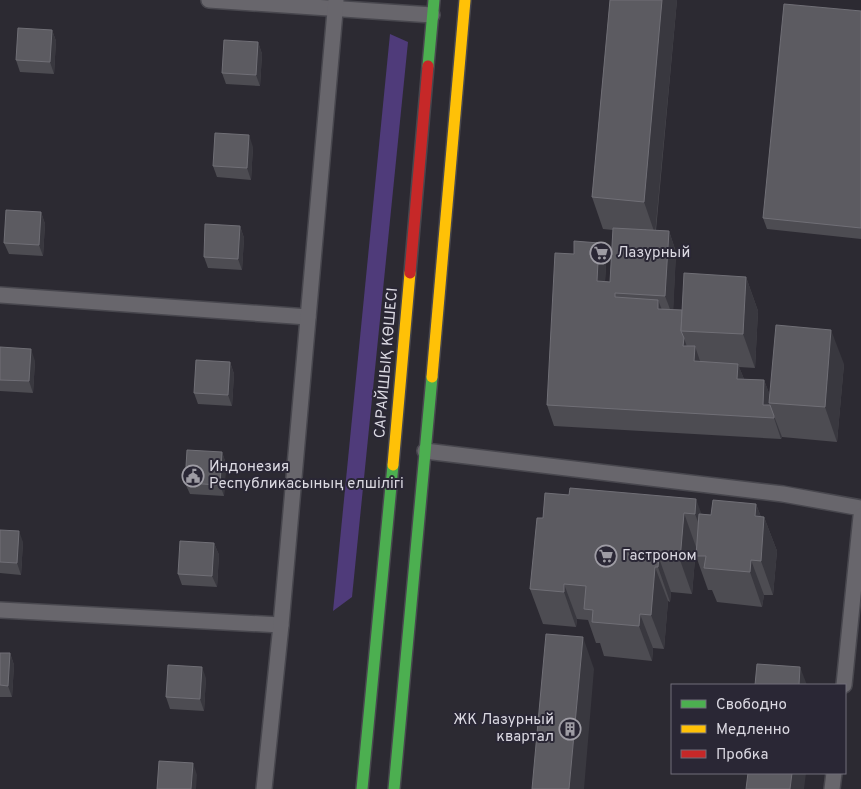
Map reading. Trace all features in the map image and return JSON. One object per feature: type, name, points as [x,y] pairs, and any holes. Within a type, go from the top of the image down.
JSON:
[{"type":"main road","points":[[394,789],[421,450],[465,0]]},
{"type":"main road","name":"САРАЙШЫҚ КӨШЕСІ","points":[[362,789],[397,522],[419,164],[433,7]]},
{"type":"main road","points":[[406,438],[406,406],[425,189],[419,164]]},
{"type":"main road","points":[[397,522],[409,531],[405,596],[394,672],[390,722],[397,758]]},
{"type":"street","points":[[209,0],[433,7]]},
{"type":"street","points":[[264,789],[281,625],[336,4]]},
{"type":"street","points":[[0,295],[308,317]]},
{"type":"street","points":[[421,450],[783,494],[861,508]]},
{"type":"street","points":[[844,684],[861,516]]},
{"type":"street","points":[[0,610],[281,625]]},
{"type":"street","points":[[832,789],[834,774]]},
{"type":"shaded area","points":[[390,34],[408,42],[352,597],[333,611]]},
{"type":"building","points":[[610,0],[662,0],[644,202],[592,197]]},
{"type":"building","points":[[784,4],[861,11],[861,228],[763,218]]},
{"type":"building","points":[[18,28],[52,30],[50,62],[16,60]]},
{"type":"building","points":[[224,40],[258,42],[256,75],[222,73]]},
{"type":"building","points":[[215,133],[249,135],[247,168],[213,166]]},
{"type":"building","points":[[6,210],[41,212],[39,245],[4,243]]},
{"type":"building","points":[[205,224],[240,226],[238,259],[204,257]]},
{"type":"building","points":[[613,228],[669,231],[665,296],[615,293],[615,297],[658,300],[658,309],[682,310],[681,331],[684,338],[683,346],[695,346],[694,361],[738,364],[737,379],[764,380],[763,405],[770,405],[774,418],[547,405],[555,253],[574,254],[574,241],[599,243],[597,281],[610,282]]},
{"type":"building","points":[[684,273],[746,277],[743,334],[681,331]]},
{"type":"building","points":[[776,325],[831,330],[825,407],[769,403]]},
{"type":"building","points":[[0,347],[31,349],[29,381],[0,380]]},
{"type":"building","points":[[196,360],[230,362],[228,395],[194,393]]},
{"type":"building","points":[[187,450],[222,452],[220,485],[185,483]]},
{"type":"building","points":[[570,488],[696,499],[695,514],[684,513],[680,560],[659,558],[658,567],[655,567],[651,615],[640,614],[639,626],[592,622],[593,610],[584,609],[586,586],[564,584],[564,592],[530,589],[537,518],[543,518],[545,493],[569,495]]},
{"type":"building","points":[[713,500],[756,504],[755,516],[764,517],[761,561],[751,560],[750,572],[704,568],[706,556],[696,556],[699,514],[711,515]]},
{"type":"building","points":[[0,530],[19,531],[17,563],[0,562]]},
{"type":"building","points":[[180,541],[214,543],[212,576],[178,574]]},
{"type":"building","points":[[546,634],[583,637],[569,789],[532,789]]},
{"type":"building","points":[[0,653],[10,653],[8,686],[0,685]]},
{"type":"building","points":[[757,664],[800,667],[799,684],[755,684]]},
{"type":"building","points":[[168,665],[202,667],[200,699],[166,697]]},
{"type":"building","points":[[159,761],[193,763],[191,789],[157,789]]},
{"type":"building","points":[[748,774],[792,774],[790,789],[746,789]]},
{"type":"traffic: fast","points":[[428,66],[434,0]]},
{"type":"traffic: fast","points":[[394,789],[432,377]]},
{"type":"traffic: fast","points":[[362,789],[393,465]]},
{"type":"traffic: slow","points":[[432,377],[465,0]]},
{"type":"traffic: slow","points":[[393,465],[410,273]]},
{"type":"traffic: jam","points":[[410,273],[428,66]]},
{"type":"place","name":"Лазурный","points":[[601,253]]},
{"type":"place","name":"Индонезия Республикасының елшілігі","points":[[193,476]]},
{"type":"place","name":"Гастроном","points":[[606,556]]},
{"type":"place","name":"ЖК Лазурный квартал","points":[[570,729]]}]
